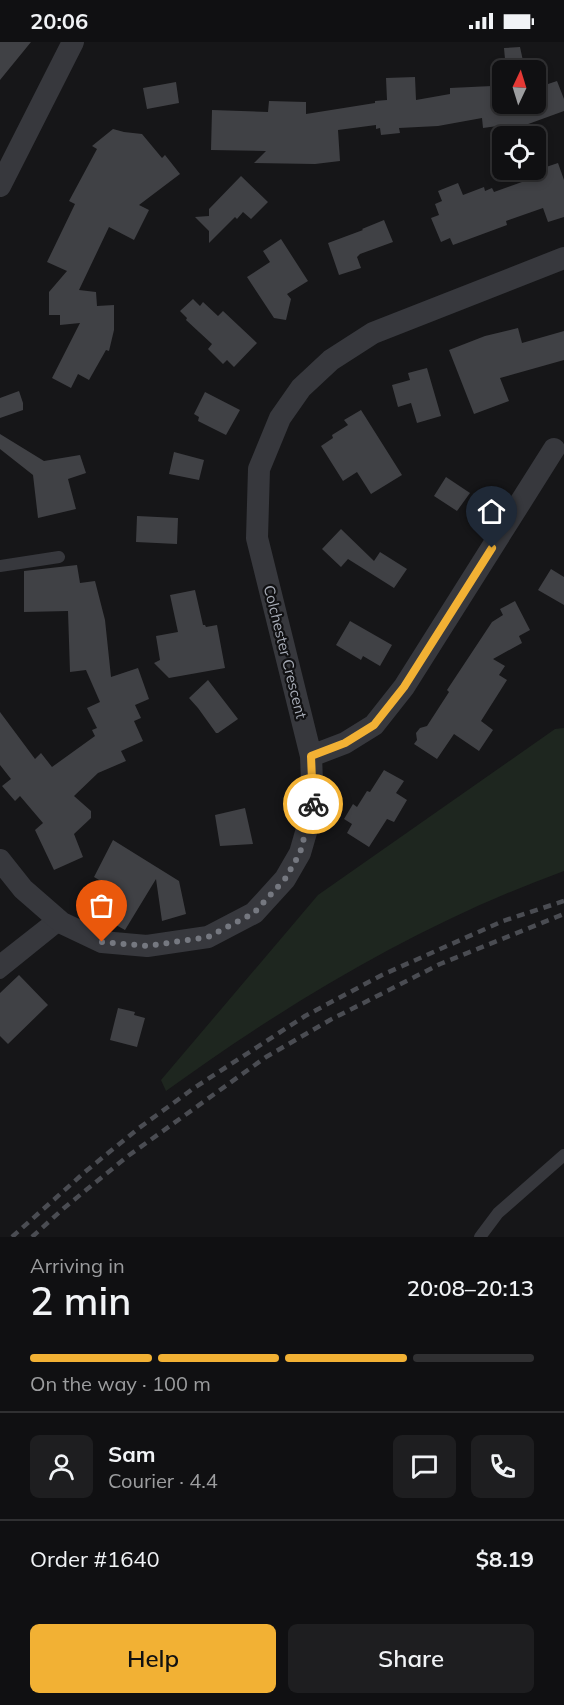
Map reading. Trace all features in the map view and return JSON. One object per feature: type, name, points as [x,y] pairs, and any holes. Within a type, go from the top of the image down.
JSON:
[{"type":"street","points":[[0,186],[73,42]]},
{"type":"street","name":"Colchester Crescent","points":[[0,860],[23,889],[58,920],[102,942],[147,946],[208,937],[254,913],[285,879],[300,853],[313,808],[311,756],[257,538],[260,469],[280,418],[301,388],[331,360],[373,333],[564,258]]},
{"type":"street","points":[[311,756],[345,743],[374,725],[404,687],[554,450]]},
{"type":"lane","points":[[0,566],[59,557]]},
{"type":"lane","points":[[0,960],[58,920]]},
{"type":"lane","points":[[0,974],[58,920]]},
{"type":"lane","points":[[480,1237],[498,1213],[564,1155]]},
{"type":"shaded area","points":[[564,728],[564,871],[459,915],[358,967],[260,1026],[166,1091],[161,1080],[318,895],[555,729]]},
{"type":"building","points":[[0,42],[31,42],[0,80]]},
{"type":"building","points":[[520,47],[523,60],[505,60],[504,48]]},
{"type":"building","points":[[415,77],[416,100],[450,94],[450,88],[492,86],[492,114],[546,114],[546,85],[557,81],[564,99],[564,111],[523,126],[511,124],[483,128],[482,118],[438,126],[399,128],[400,133],[381,135],[380,128],[376,129],[376,125],[338,130],[340,161],[315,164],[254,163],[266,151],[211,150],[212,110],[268,112],[269,101],[306,102],[306,114],[375,103],[375,101],[387,100],[386,78]]},
{"type":"building","points":[[176,82],[179,103],[147,109],[143,88]]},
{"type":"building","points":[[113,129],[142,134],[162,158],[165,155],[180,174],[139,205],[149,210],[134,240],[109,227],[79,290],[96,292],[97,306],[114,305],[114,330],[109,351],[106,350],[89,380],[78,374],[71,388],[52,378],[80,323],[60,325],[60,315],[49,315],[49,292],[67,271],[47,262],[75,204],[69,201],[97,149],[92,146]]},
{"type":"building","points":[[558,163],[564,180],[564,217],[548,222],[543,208],[506,221],[507,225],[453,245],[450,238],[441,242],[431,218],[439,215],[435,204],[442,201],[438,191],[458,183],[463,195],[484,187],[485,191],[492,188],[494,192],[527,180],[546,180],[546,167]]},
{"type":"building","points":[[241,176],[268,202],[251,219],[243,212],[237,219],[235,217],[209,243],[209,231],[195,217],[209,216],[209,209]]},
{"type":"building","points":[[384,220],[393,242],[360,254],[357,257],[361,268],[339,275],[328,243]]},
{"type":"building","points":[[281,239],[308,281],[287,294],[291,299],[286,320],[274,318],[247,277],[270,262],[263,251]]},
{"type":"building","points":[[193,299],[200,306],[203,302],[218,316],[223,311],[257,343],[234,367],[227,360],[223,364],[208,349],[212,344],[186,320],[187,318],[180,311]]},
{"type":"building","points":[[518,328],[522,343],[564,331],[564,360],[500,378],[509,401],[474,414],[449,350],[485,336]]},
{"type":"building","points":[[427,368],[441,416],[417,423],[411,403],[398,407],[392,385],[410,380],[408,373]]},
{"type":"building","points":[[19,391],[23,410],[0,418],[0,398]]},
{"type":"building","points":[[205,392],[240,410],[226,435],[198,421],[199,417],[194,414]]},
{"type":"building","points":[[361,410],[402,475],[371,494],[357,472],[343,481],[321,446],[333,438],[332,435],[348,425],[344,420]]},
{"type":"building","points":[[0,434],[44,461],[80,455],[86,473],[68,479],[76,509],[38,518],[33,475],[0,449]]},
{"type":"building","points":[[174,452],[204,460],[199,480],[169,474]]},
{"type":"building","points":[[446,477],[470,493],[457,511],[434,496]]},
{"type":"building","points":[[137,516],[178,518],[177,544],[136,542]]},
{"type":"building","points":[[341,529],[374,561],[380,552],[407,569],[394,588],[348,559],[341,567],[322,549]]},
{"type":"building","points":[[77,565],[80,583],[95,581],[105,620],[111,677],[138,668],[149,699],[135,705],[141,718],[134,721],[143,741],[121,751],[126,761],[98,773],[74,796],[91,811],[91,818],[74,834],[83,857],[54,870],[35,830],[43,823],[20,796],[15,801],[2,786],[11,779],[0,765],[0,712],[35,759],[41,753],[52,767],[95,736],[92,730],[97,728],[87,708],[100,702],[86,670],[70,672],[68,611],[24,612],[24,571]]},
{"type":"building","points":[[551,569],[564,577],[564,605],[538,590]]},
{"type":"building","points":[[195,590],[203,625],[206,627],[217,625],[225,668],[169,678],[154,663],[160,660],[156,636],[178,632],[170,595]]},
{"type":"building","points":[[515,601],[530,630],[519,636],[522,643],[493,659],[505,666],[499,675],[507,680],[481,721],[493,730],[479,751],[454,734],[437,759],[414,744],[417,740],[416,733],[420,728],[427,726],[449,692],[447,690],[492,622],[503,615],[500,609]]},
{"type":"building","points":[[350,621],[392,645],[380,666],[363,656],[361,660],[336,645]]},
{"type":"building","points":[[208,680],[238,719],[218,733],[189,698]]},
{"type":"building","points":[[384,770],[404,781],[396,793],[407,800],[394,822],[387,819],[369,847],[347,833],[352,824],[344,819],[353,804],[357,807],[367,791],[370,792]]},
{"type":"building","points":[[245,808],[253,844],[220,846],[215,815]]},
{"type":"building","points":[[113,840],[179,881],[186,914],[162,921],[156,879],[125,930],[107,920],[121,893],[94,877]]},
{"type":"building","points":[[19,975],[48,1005],[8,1044],[0,1036],[0,993]]},
{"type":"building","points":[[118,1008],[135,1012],[134,1015],[145,1018],[137,1047],[110,1040]]},
{"type":"railway","points":[[12,1237],[86,1171],[139,1128],[194,1088],[305,1016],[382,975],[503,921],[564,901]]},
{"type":"railway","points":[[32,1237],[128,1156],[266,1057],[330,1020],[440,964],[564,914]]},
{"type":"way so far","points":[[102,942],[147,946],[208,937],[254,913],[285,879],[300,853],[313,804]]},
{"type":"route","points":[[313,804],[311,756],[345,743],[374,725],[404,687],[492,548]]}]
